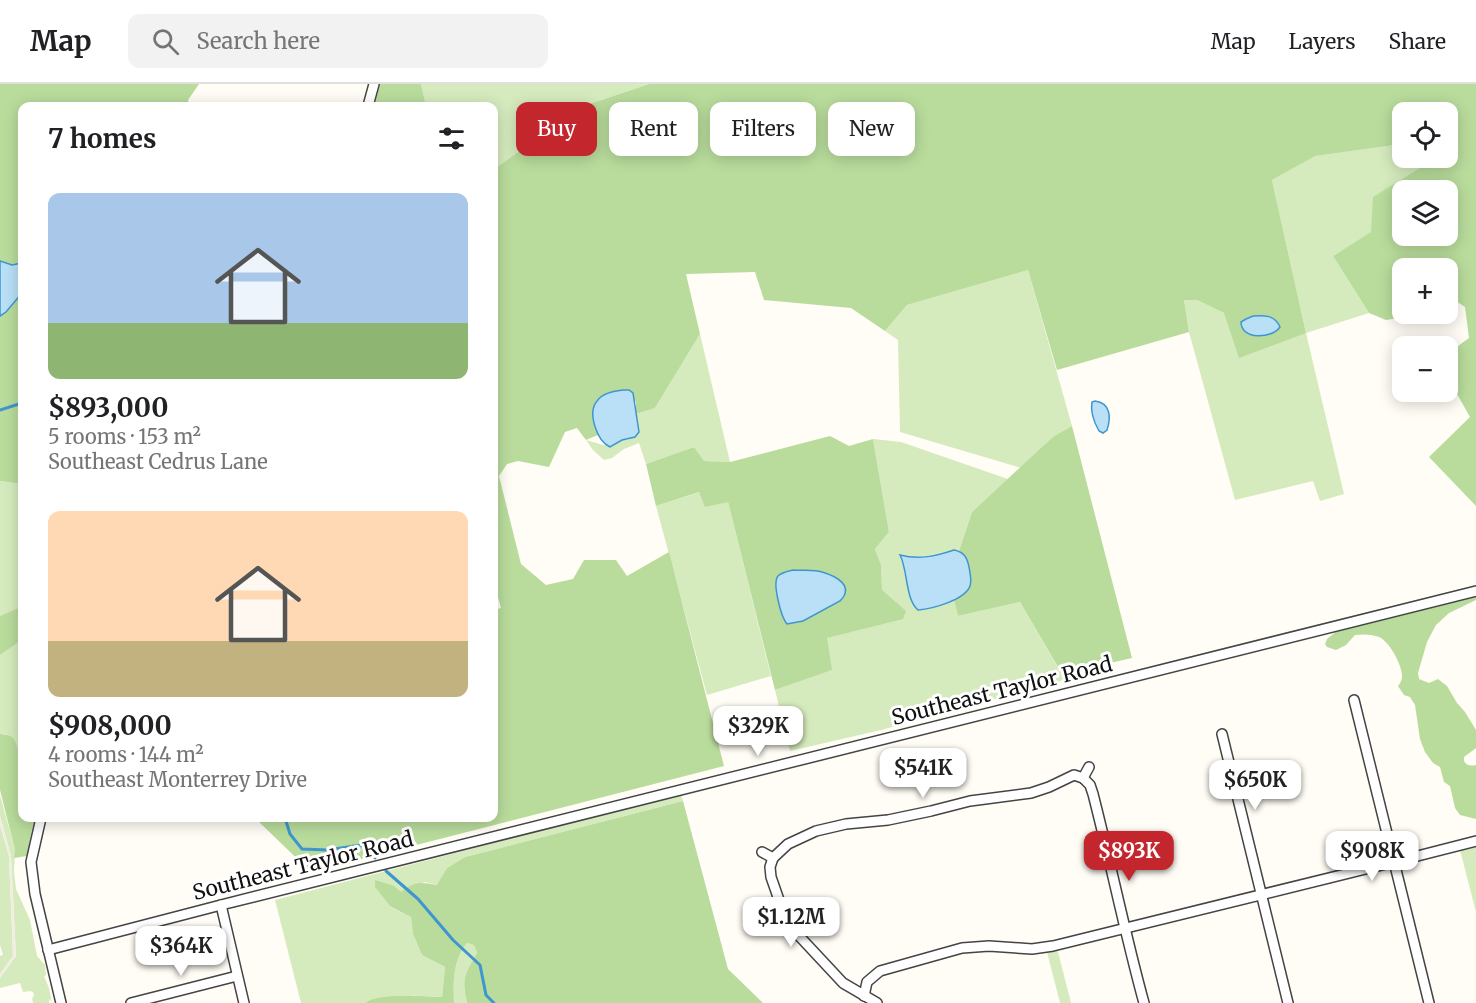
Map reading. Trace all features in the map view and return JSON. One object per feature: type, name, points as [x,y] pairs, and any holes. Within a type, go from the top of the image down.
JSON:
[{"type":"street","points":[[369,102],[374,84]]},
{"type":"street","name":"Southeast Taylor Road","points":[[48,950],[1476,591]]},
{"type":"street","points":[[1354,700],[1429,1003]]},
{"type":"street","points":[[1222,734],[1288,1003]]},
{"type":"street","points":[[1083,778],[1089,767]]},
{"type":"street","points":[[877,1003],[843,983],[787,923],[771,877],[770,867],[773,858],[788,844],[816,831],[846,824],[920,814],[970,801],[1031,793],[1074,775],[1083,778],[1090,785],[1093,794],[1144,1003]]},
{"type":"street","points":[[40,822],[31,862],[34,894],[61,1003]]},
{"type":"street","points":[[864,996],[867,982],[880,971],[962,948],[989,946],[1032,949],[1053,946],[1476,841]]},
{"type":"street","points":[[762,852],[773,858]]},
{"type":"street","points":[[221,905],[244,1003]]},
{"type":"street","points":[[131,1003],[237,976]]},
{"type":"green space","points":[[0,84],[199,84],[188,102],[18,102],[18,264],[12,265],[0,261]]},
{"type":"green space","points":[[380,84],[421,84],[425,102],[375,102]]},
{"type":"green space","points":[[421,84],[649,84],[596,102],[516,102],[516,153],[498,166],[498,102],[425,102]]},
{"type":"green space","points":[[649,84],[1476,84],[1476,506],[1429,457],[1470,417],[1458,396],[1458,346],[1469,338],[1465,307],[1458,302],[1458,258],[1392,258],[1392,319],[1386,320],[1369,313],[1333,256],[1371,232],[1373,197],[1392,185],[1392,246],[1458,246],[1458,180],[1400,180],[1420,168],[1458,168],[1458,102],[1392,102],[1392,145],[1315,156],[1272,180],[1306,333],[1239,358],[1224,313],[1197,300],[1184,300],[1189,332],[1057,370],[1028,270],[907,305],[885,331],[851,308],[764,300],[755,272],[686,274],[700,334],[655,408],[636,414],[636,402],[623,390],[601,396],[595,402],[594,424],[598,435],[586,440],[577,428],[565,432],[549,467],[518,461],[507,464],[499,476],[521,564],[546,585],[573,579],[584,560],[616,560],[627,576],[669,552],[724,766],[311,872],[259,822],[498,822],[498,609],[501,608],[498,597],[498,166],[516,153],[516,156],[597,156],[596,102]],"holes":[[[1260,315],[1271,317],[1266,336],[1249,333]]]},
{"type":"green space","points":[[1392,145],[1392,168],[1420,168],[1401,180],[1392,180],[1392,186],[1374,197],[1372,232],[1333,256],[1369,313],[1306,333],[1272,180],[1314,156]]},
{"type":"green space","points":[[1028,270],[1072,426],[1054,436],[1021,468],[900,432],[898,340],[885,331],[907,305]]},
{"type":"green space","points":[[18,298],[18,483],[0,481],[0,316]]},
{"type":"green space","points":[[1184,300],[1197,300],[1224,313],[1306,333],[1344,494],[1320,501],[1313,481],[1235,500],[1189,332]]},
{"type":"green space","points":[[700,334],[730,462],[704,461],[694,447],[646,464],[639,443],[604,460],[586,440],[610,447],[622,440],[628,440],[638,424],[636,414],[655,408]]},
{"type":"green space","points":[[1072,426],[1132,658],[1062,674],[1020,602],[958,616],[954,600],[965,593],[970,585],[965,559],[959,551],[972,512],[1054,436]]},
{"type":"green space","points":[[830,436],[849,446],[873,439],[889,532],[875,549],[881,565],[882,590],[906,611],[903,619],[827,638],[832,670],[775,690],[728,502],[705,507],[699,492],[656,506],[646,464],[694,447],[704,461],[730,462]],"holes":[[[816,571],[835,578],[784,621],[778,599]]]},
{"type":"green space","points":[[873,439],[901,442],[1008,479],[972,512],[959,551],[954,550],[903,561],[911,600],[927,609],[954,600],[958,616],[1020,602],[1065,680],[881,730],[790,751],[775,690],[831,670],[826,638],[861,629],[882,590],[881,565],[875,549],[889,532]]},
{"type":"green space","points":[[0,481],[18,484],[18,608],[0,616]]},
{"type":"green space","points":[[700,492],[728,502],[771,676],[707,695],[656,506]]},
{"type":"green space","points":[[1476,596],[1476,600],[1449,613],[1436,625],[1427,642],[1418,673],[1419,679],[1429,683],[1438,679],[1447,686],[1476,730],[1476,748],[1464,757],[1464,761],[1469,765],[1476,765],[1476,819],[1460,815],[1455,808],[1450,786],[1444,782],[1440,767],[1433,763],[1425,752],[1420,739],[1415,705],[1398,686],[1402,673],[1395,655],[1387,644],[1379,637],[1364,634],[1355,635],[1346,645],[1336,650],[1325,644],[1327,639],[1338,630]]},
{"type":"green space","points":[[18,608],[18,643],[0,655],[0,616]]},
{"type":"green space","points":[[18,643],[18,762],[6,734],[0,734],[0,655]]},
{"type":"green space","points":[[0,734],[13,738],[18,750],[18,822],[35,822],[27,856],[14,858],[15,850],[0,790]]},
{"type":"green space","points":[[681,794],[683,801],[465,857],[447,868],[438,885],[424,882],[390,907],[411,917],[413,934],[422,955],[445,967],[442,997],[391,996],[380,997],[365,1003],[301,1003],[275,900]]},
{"type":"green space","points":[[0,795],[15,850],[16,889],[30,920],[37,956],[45,965],[46,975],[44,976],[52,1003],[50,999],[49,1003],[33,1003],[33,992],[23,992],[20,983],[0,988],[0,978],[16,956],[11,856],[0,816]]},
{"type":"green space","points":[[683,801],[728,969],[763,1003],[467,1003],[464,988],[465,976],[477,953],[474,945],[467,943],[456,964],[454,1003],[365,1003],[380,997],[391,996],[442,997],[445,967],[422,955],[413,934],[411,917],[391,907],[375,887],[375,880],[394,886],[401,892],[418,883],[437,885],[447,868],[465,857]]},
{"type":"green space","points":[[0,825],[9,856],[13,956],[0,974],[0,956],[3,955],[0,945]]},
{"type":"green space","points":[[1476,846],[1476,912],[1460,850]]},
{"type":"green space","points":[[467,943],[474,945],[477,953],[464,982],[467,1003],[454,1003],[456,964]]},
{"type":"green space","points":[[1057,948],[1071,1003],[1060,1003],[1047,952]]},
{"type":"shaded area","points":[[0,816],[11,856],[16,956],[0,978],[0,974],[13,956],[9,856],[0,825]]},
{"type":"water","points":[[0,261],[12,265],[18,264],[18,298],[0,316]]},
{"type":"water","points":[[1253,316],[1272,318],[1280,327],[1271,334],[1251,335],[1242,328],[1241,322]]},
{"type":"water","points":[[623,390],[633,393],[639,432],[635,437],[622,440],[610,447],[601,439],[595,426],[594,406],[605,394]]},
{"type":"water","points":[[1095,401],[1107,408],[1109,416],[1107,430],[1103,433],[1099,431],[1093,417],[1092,402]]},
{"type":"water","points":[[954,550],[963,554],[967,560],[971,581],[967,591],[962,596],[939,606],[918,610],[911,599],[900,555],[927,557]]},
{"type":"water","points":[[793,570],[819,571],[833,576],[845,586],[844,596],[840,601],[803,621],[787,624],[778,600],[776,580],[781,574]]},
{"type":"waterway","points":[[0,410],[18,404]]},
{"type":"waterway","points":[[286,822],[290,834],[302,849],[328,850],[361,845],[375,858]]},
{"type":"waterway","points":[[386,871],[418,899],[453,940],[480,965],[486,995],[494,1003]]}]
